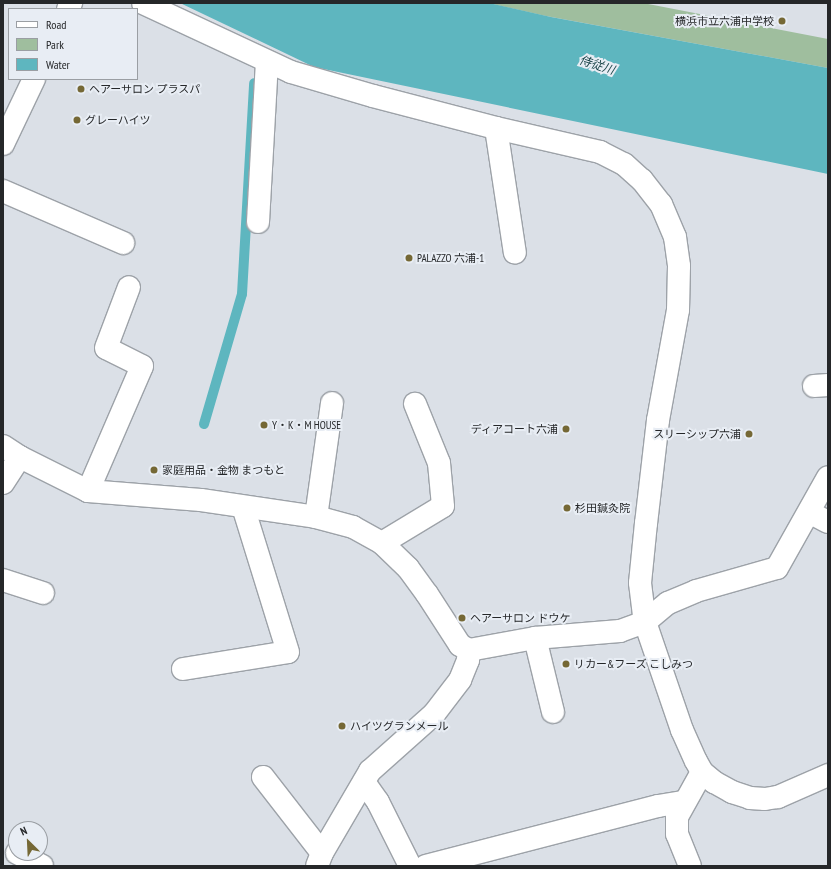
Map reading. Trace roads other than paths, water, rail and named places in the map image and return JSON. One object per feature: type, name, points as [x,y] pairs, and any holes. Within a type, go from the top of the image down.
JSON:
[{"type":"street","points":[[143,3],[291,72],[358,92],[496,128],[600,152],[624,164],[642,180],[661,204],[675,237],[679,266],[678,310],[658,420],[648,494],[640,583],[645,622],[682,730],[702,772],[714,782],[732,792],[750,798],[765,799],[778,797],[828,775]]},
{"type":"street","points":[[258,222],[267,62]]},
{"type":"street","points":[[3,144],[34,80]]},
{"type":"street","points":[[496,128],[515,253]]},
{"type":"street","points":[[3,191],[123,243]]},
{"type":"street","points":[[88,491],[142,366],[106,348],[129,287]]},
{"type":"street","points":[[316,517],[332,403]]},
{"type":"street","points":[[382,542],[443,506],[439,463],[415,404]]},
{"type":"street","points":[[3,483],[12,452],[88,491],[201,500],[316,517],[353,527],[382,542],[408,568],[428,594],[460,645],[469,650],[534,638],[620,631],[645,622],[668,603],[696,590],[777,568],[819,517],[828,477]]},
{"type":"street","points":[[183,669],[288,652],[243,507]]},
{"type":"street","points":[[3,580],[43,593]]},
{"type":"street","points":[[534,638],[553,712]]},
{"type":"street","points":[[263,776],[319,860],[370,771],[434,714],[460,680],[468,660],[469,650]]},
{"type":"street","points":[[690,866],[677,834],[677,817],[702,772]]},
{"type":"street","points":[[364,782],[378,802],[410,866]]},
{"type":"street","points":[[426,866],[658,806],[684,802]]},
{"type":"street","points":[[32,861],[42,866]]},
{"type":"water","name":"侍従川","points":[[180,3],[489,3],[551,17],[828,68],[828,174],[314,67]]},
{"type":"waterway","points":[[204,424],[242,294],[254,83]]},
{"type":"place","name":"横浜市立六浦中学校","points":[[782,21]]},
{"type":"place","name":"ヘアーサロン プラスパ","points":[[81,89]]},
{"type":"place","name":"グレーハイツ","points":[[77,120]]},
{"type":"place","name":"PALAZZO 六浦-1","points":[[409,258]]},
{"type":"place","name":"Y・K・M HOUSE","points":[[264,425]]},
{"type":"place","name":"ディアコート六浦","points":[[566,429]]},
{"type":"place","name":"スリーシップ六浦","points":[[749,434]]},
{"type":"place","name":"家庭用品・金物 まつもと","points":[[154,470]]},
{"type":"place","name":"杉田鍼灸院","points":[[567,508]]},
{"type":"place","name":"ヘアーサロン ドウケ","points":[[462,618]]},
{"type":"place","name":"リカー&フーズ こしみつ","points":[[566,664]]},
{"type":"place","name":"ハイツグランメール","points":[[342,726]]}]
